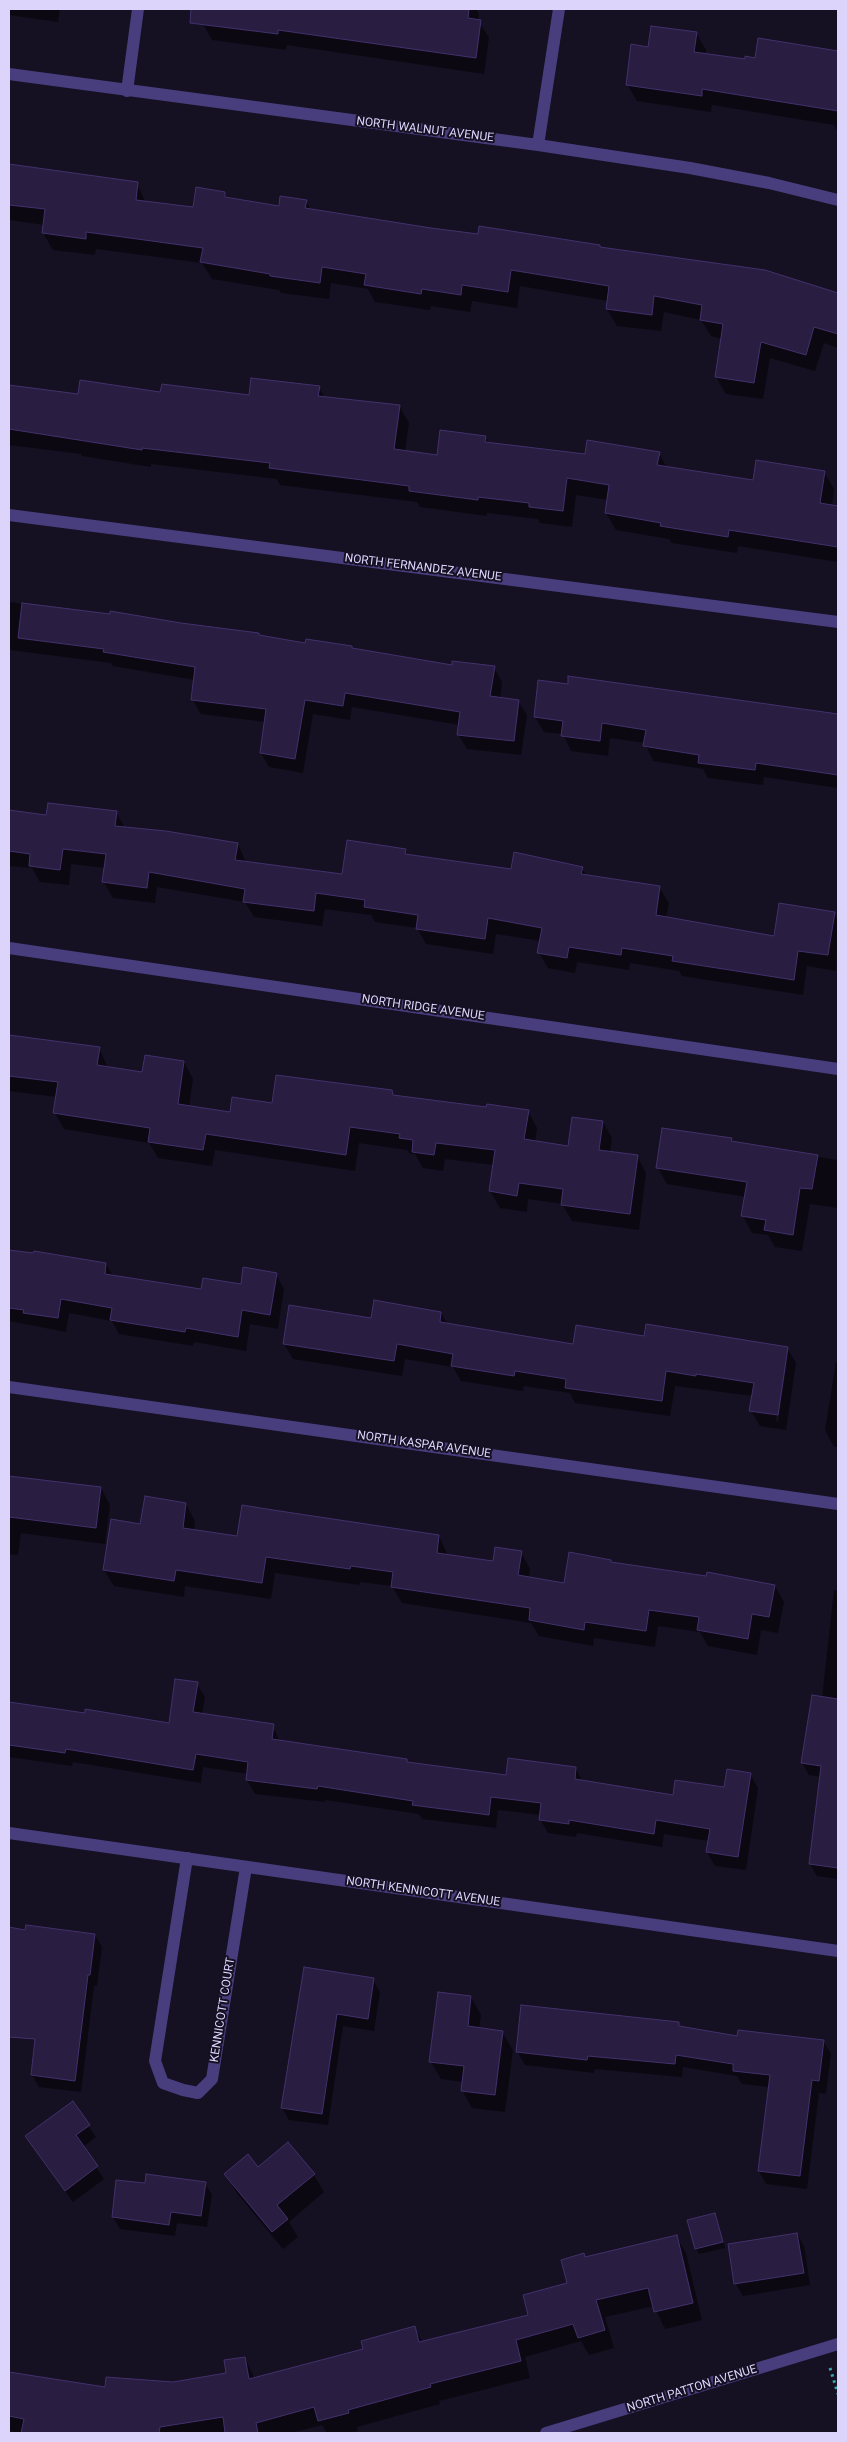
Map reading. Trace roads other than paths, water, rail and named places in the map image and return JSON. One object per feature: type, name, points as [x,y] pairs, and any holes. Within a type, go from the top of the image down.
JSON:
[{"type":"street","points":[[127,91],[138,9]]},
{"type":"street","points":[[538,145],[559,9]]},
{"type":"street","name":"NORTH WALNUT AVENUE","points":[[9,74],[538,145],[690,168],[838,200]]},
{"type":"street","name":"NORTH FERNANDEZ AVENUE","points":[[9,515],[838,622]]},
{"type":"street","name":"NORTH RIDGE AVENUE","points":[[9,948],[838,1069]]},
{"type":"street","name":"NORTH KASPAR AVENUE","points":[[9,1387],[838,1504]]},
{"type":"street","name":"NORTH KENNICOTT AVENUE","points":[[9,1833],[838,1951]]},
{"type":"street","name":"KENNICOTT COURT","points":[[187,1858],[155,2061],[163,2083],[198,2093],[212,2078],[246,1866]]},
{"type":"street","name":"NORTH PATTON AVENUE","points":[[546,2433],[838,2344]]}]
